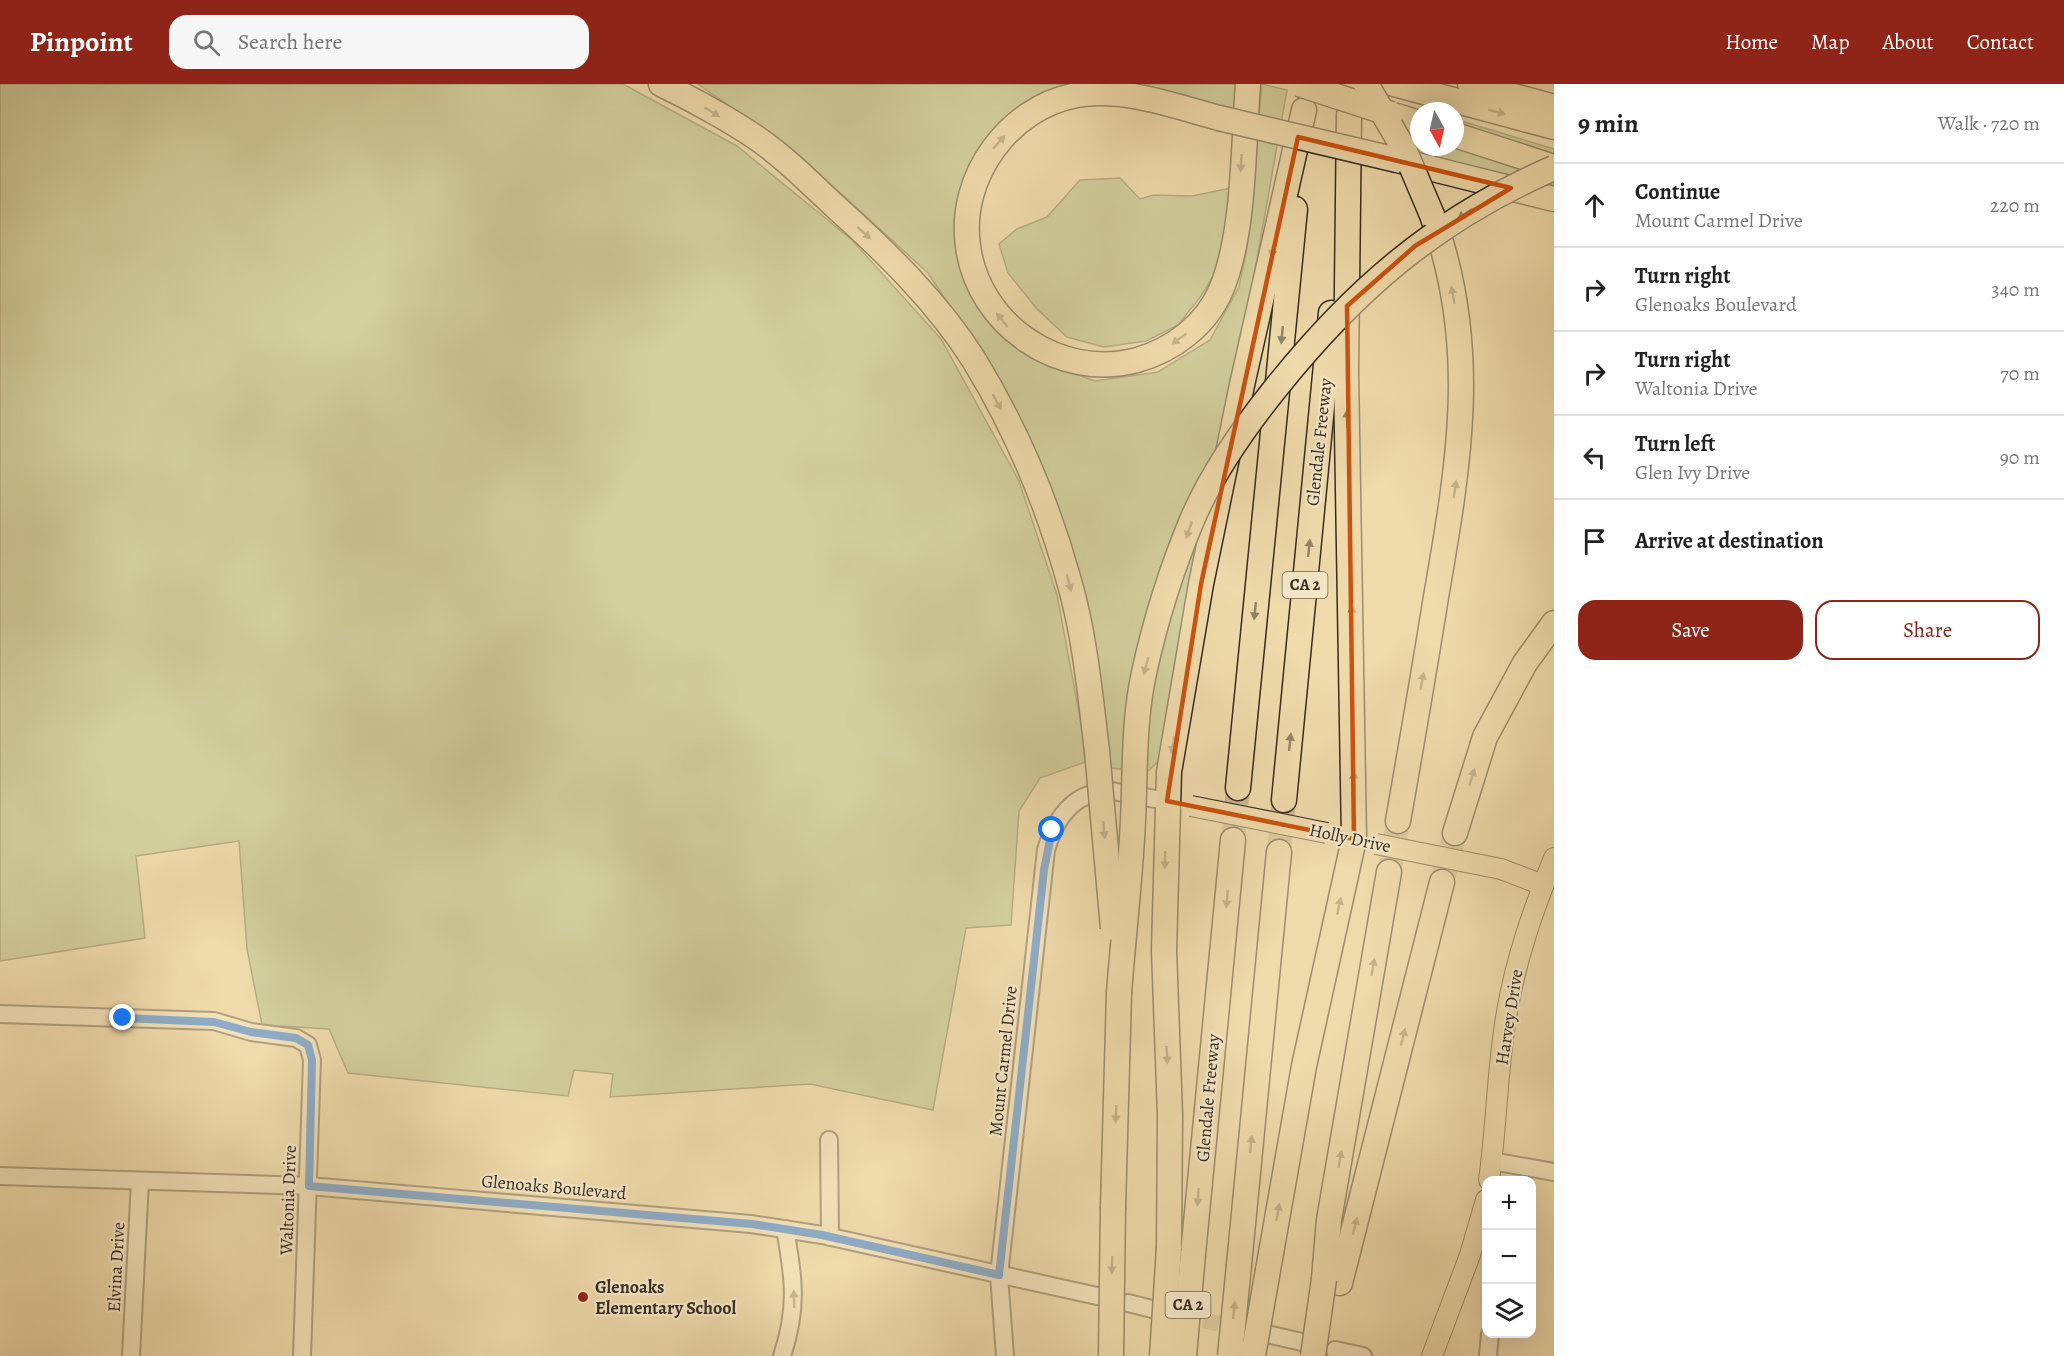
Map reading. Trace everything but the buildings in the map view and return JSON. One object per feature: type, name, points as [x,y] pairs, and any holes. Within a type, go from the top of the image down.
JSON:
[{"type":"highway","points":[[661,84],[682,94],[773,150],[880,247],[935,307],[974,360],[1010,425],[1043,505],[1069,581],[1087,662],[1119,993]]},
{"type":"highway","points":[[1248,84],[1232,260],[1209,312],[1191,330],[1151,356],[1124,363],[1098,365],[1072,361],[1050,353],[1009,328],[982,289],[968,245],[969,215],[975,183],[986,158],[1001,139],[1042,107],[1076,96],[1104,93],[1129,96],[1219,118],[1397,160],[1554,199]]},
{"type":"highway","points":[[1299,84],[1408,120]]},
{"type":"highway","name":"CA 2","points":[[1238,788],[1307,84]]},
{"type":"highway","name":"Glendale Freeway","points":[[1284,800],[1353,84]]},
{"type":"highway","points":[[1366,84],[1404,149],[1432,215],[1448,268],[1460,342],[1462,407],[1450,519],[1398,821]]},
{"type":"highway","points":[[1470,84],[1554,107]]},
{"type":"highway","points":[[1515,84],[1554,95]]},
{"type":"highway","points":[[1397,85],[1554,127]]},
{"type":"highway","points":[[1162,1356],[1169,1248],[1170,1114],[1164,950],[1155,799],[1168,772],[1201,584],[1242,385],[1304,110]]},
{"type":"highway","points":[[1253,1356],[1304,1066],[1365,841],[1346,372],[1349,115]]},
{"type":"highway","points":[[1464,138],[1554,168]]},
{"type":"highway","points":[[1111,1356],[1119,993],[1132,836],[1134,748],[1144,674],[1162,610],[1192,520],[1248,423],[1296,362],[1356,296],[1415,246],[1478,205],[1554,168]]},
{"type":"highway","points":[[1455,833],[1485,736],[1524,663],[1554,623]]},
{"type":"highway","name":"Glendale Freeway","points":[[1184,1356],[1233,840]]},
{"type":"highway","name":"CA 2","points":[[1230,1356],[1279,852]]},
{"type":"highway","points":[[1332,1281],[1329,1220],[1389,872]]},
{"type":"highway","points":[[1318,1351],[1332,1281],[1442,882]]},
{"type":"main road","name":"Holly Drive","points":[[1155,799],[1501,869],[1548,887]]},
{"type":"main road","name":"Harvey Drive","points":[[1490,1171],[1506,1014],[1522,946],[1548,887],[1554,858]]},
{"type":"main road","points":[[1432,1356],[1482,1216]]},
{"type":"street","name":"Mount Carmel Drive","points":[[1005,1356],[999,1275],[1046,850],[1052,830],[1061,816],[1085,795],[1110,792]]},
{"type":"street","name":"Waltonia Drive","points":[[0,1014],[214,1022],[251,1032],[296,1038],[308,1045],[312,1060],[302,1356]]},
{"type":"street","points":[[829,1140],[830,1237]]},
{"type":"street","points":[[1490,1171],[1554,1172]]},
{"type":"street","name":"Glenoaks Boulevard","points":[[0,1176],[309,1186],[679,1216],[830,1237],[1097,1296]]},
{"type":"street","name":"Elvina Drive","points":[[131,1356],[140,1181]]},
{"type":"street","points":[[782,1356],[794,1310],[793,1269],[785,1229]]},
{"type":"street","points":[[1128,1303],[1156,1310]]},
{"type":"street","points":[[1266,1334],[1318,1351],[1363,1356]]},
{"type":"street","points":[[1488,1356],[1490,1338]]},
{"type":"highlighted area","points":[[1298,137],[1511,188],[1415,246],[1347,306],[1354,839],[1167,801],[1201,584]]},
{"type":"green space","points":[[0,84],[623,84],[737,146],[852,240],[941,339],[1019,481],[1057,595],[1088,761],[1040,778],[1019,811],[1011,925],[966,928],[933,1110],[810,1084],[610,1097],[613,1074],[574,1070],[568,1096],[348,1073],[329,1029],[262,1025],[247,949],[239,841],[136,856],[145,938],[0,961]]},
{"type":"green space","points":[[698,84],[1244,84],[1242,115],[1090,86],[973,168],[969,290],[999,333],[1031,358],[1095,381],[1158,372],[1210,340],[1239,287],[1247,248],[1262,84],[1287,90],[1228,422],[1160,760],[1148,771],[1110,768],[1097,669],[988,363],[928,273],[800,156]]},
{"type":"green space","points":[[1464,122],[1554,149],[1554,163],[1464,131]]},
{"type":"green space","points":[[1402,127],[1410,130],[1410,154],[1402,152]]},
{"type":"green space","points":[[1464,150],[1554,177],[1554,188],[1419,156],[1464,156]]},
{"type":"green space","points":[[1120,178],[1140,199],[1154,195],[1192,196],[1231,188],[1223,260],[1201,296],[1178,325],[1146,341],[1104,347],[1067,337],[1037,309],[1008,273],[999,244],[1017,229],[1047,217],[1080,180]]},
{"type":"tunnel","points":[[1233,840],[1238,788]]},
{"type":"tunnel","points":[[1279,852],[1284,800]]},
{"type":"tunnel","points":[[1389,872],[1398,821]]},
{"type":"tunnel","points":[[1442,882],[1455,833]]},
{"type":"tunnel","points":[[1180,1315],[1242,1329]]},
{"type":"place","name":"Glenoaks Elementary School","points":[[583,1297]]},
{"type":"route","points":[[123,1018],[214,1022],[236,1026],[251,1032],[296,1038],[308,1045],[312,1060],[309,1186],[752,1224],[822,1235],[999,1275],[1046,850],[1052,830]]}]
